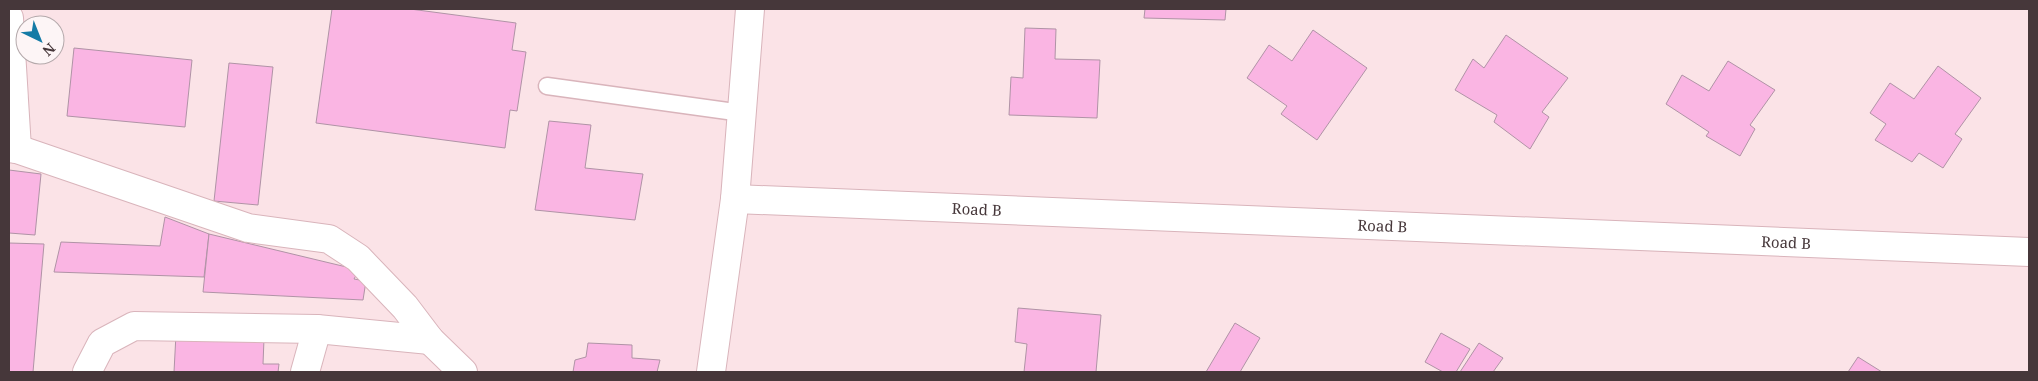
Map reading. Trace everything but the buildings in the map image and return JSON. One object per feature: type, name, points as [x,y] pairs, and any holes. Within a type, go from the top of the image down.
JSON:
[{"type":"street","points":[[711,372],[735,199],[750,9]]},
{"type":"street","points":[[10,15],[13,149],[248,228],[329,239],[358,258],[405,307],[430,340],[463,372]]},
{"type":"street","name":"Road B","points":[[735,199],[2029,252]]},
{"type":"street","points":[[88,372],[102,343],[134,326],[317,329],[430,340]]},
{"type":"street","points":[[305,372],[317,329]]},
{"type":"lane","points":[[547,86],[742,113]]}]
